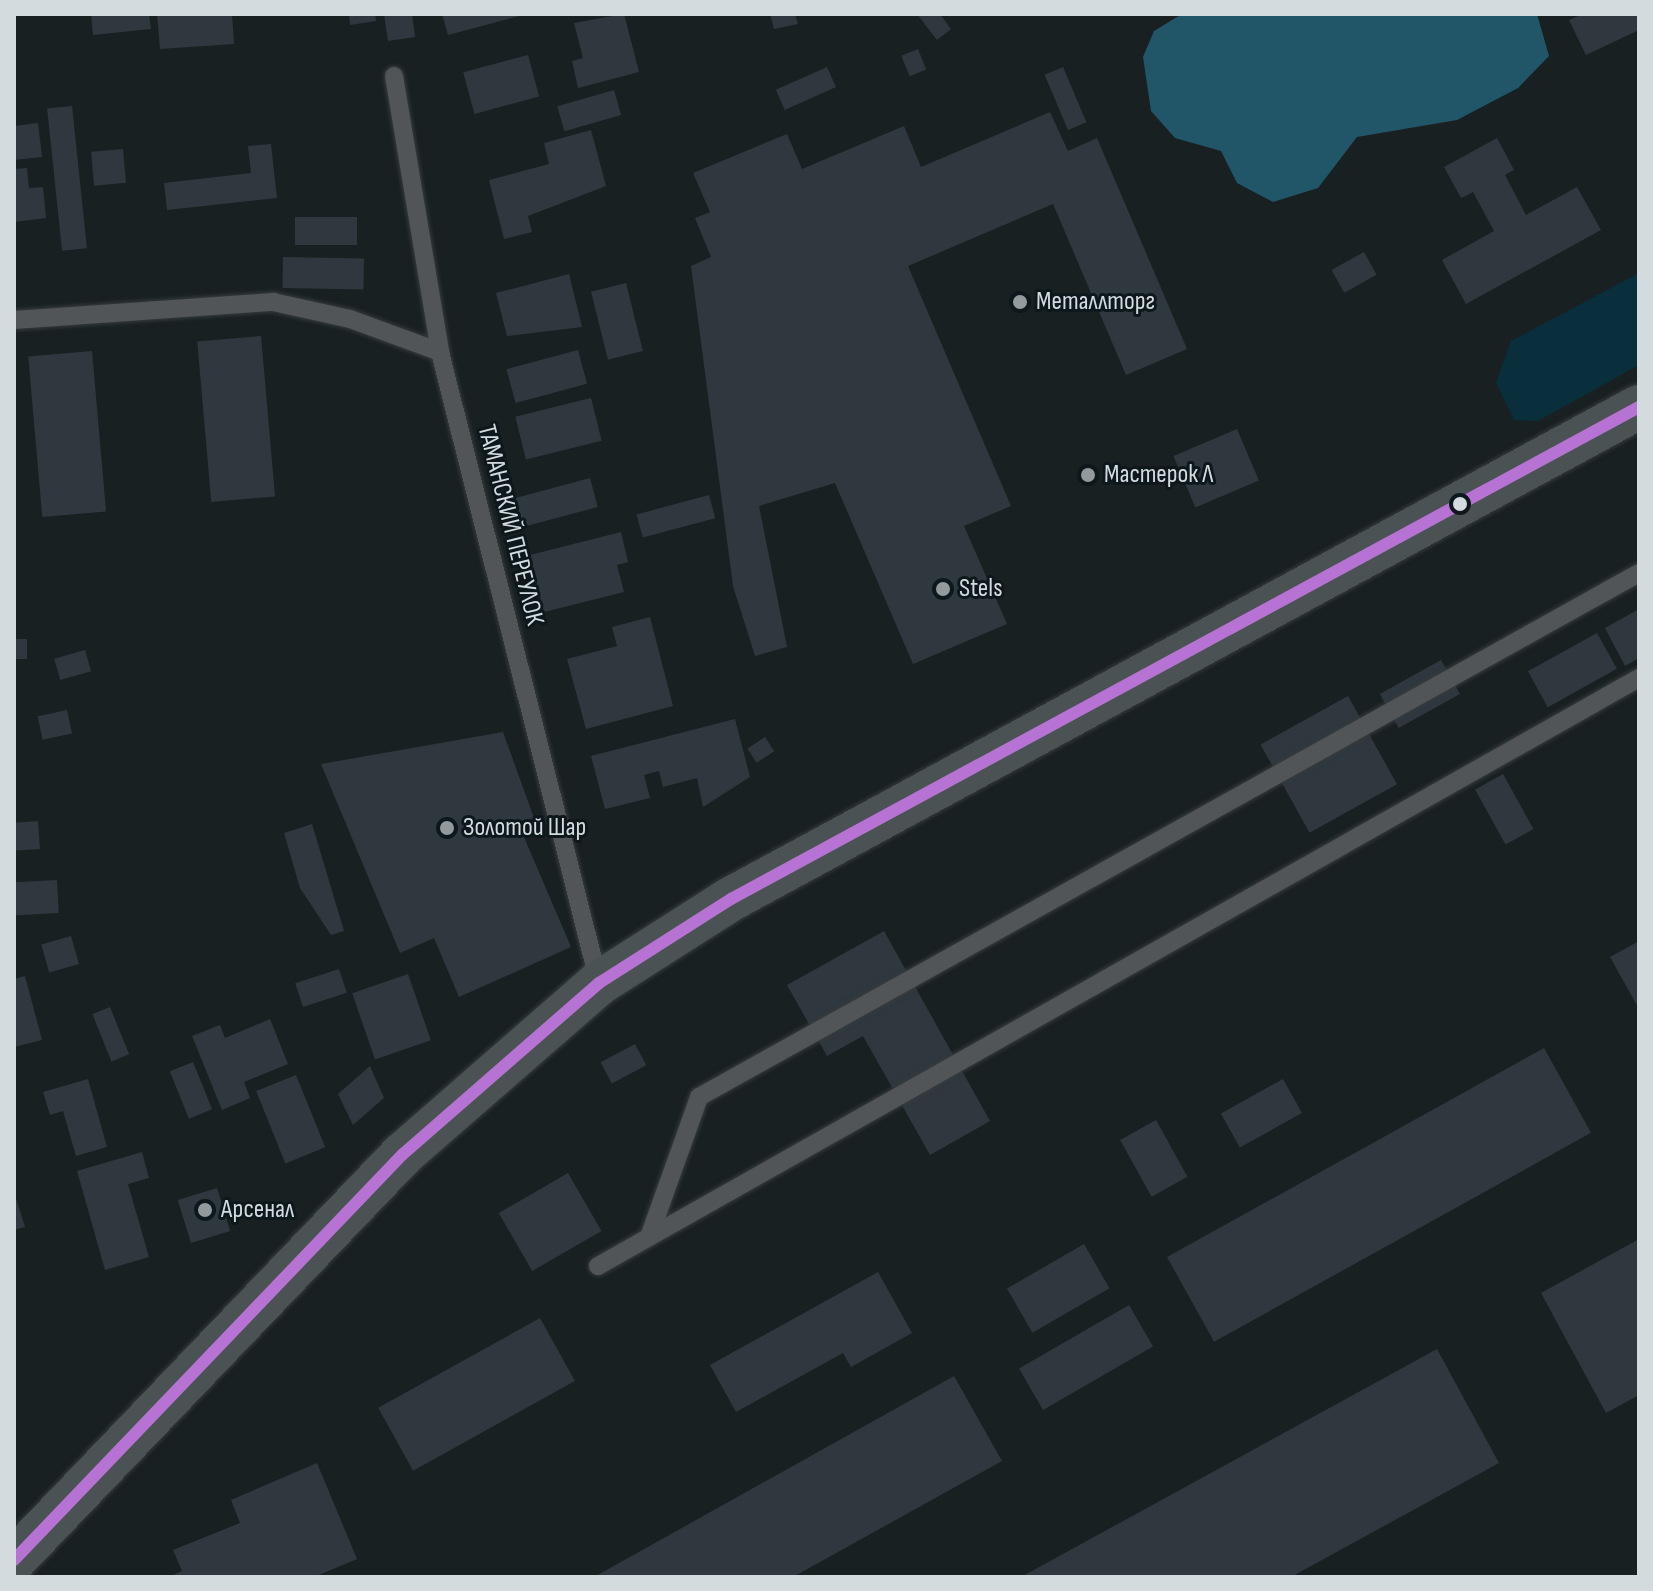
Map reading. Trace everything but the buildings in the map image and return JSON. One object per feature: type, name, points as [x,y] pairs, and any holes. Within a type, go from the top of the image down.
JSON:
[{"type":"street","points":[[14,1560],[403,1154],[599,983],[731,899],[1639,407]]},
{"type":"lane","name":"ТАМАНСКИЙ ПЕРЕУЛОК","points":[[394,76],[440,352],[599,983]]},
{"type":"lane","points":[[14,320],[273,302],[350,319],[440,352]]},
{"type":"lane","points":[[649,1237],[699,1097],[1639,573]]},
{"type":"lane","points":[[598,1266],[1639,678]]},
{"type":"shaded area","points":[[1182,14],[1537,14],[1549,56],[1518,88],[1457,120],[1357,137],[1318,188],[1273,202],[1237,183],[1221,151],[1175,138],[1151,111],[1143,57],[1154,31]]},
{"type":"shaded area","points":[[1639,273],[1639,365],[1538,421],[1514,420],[1496,383],[1511,341]]},
{"type":"transit line","points":[[14,1560],[403,1154],[599,983],[731,899],[1639,407]]},
{"type":"place","name":"Металлторг","points":[[1020,302]]},
{"type":"place","name":"Мастерок Л","points":[[1088,475]]},
{"type":"place","name":"Stels","points":[[943,589]]},
{"type":"place","name":"Золотой Шар","points":[[447,828]]},
{"type":"place","name":"Арсенал","points":[[205,1210]]}]
